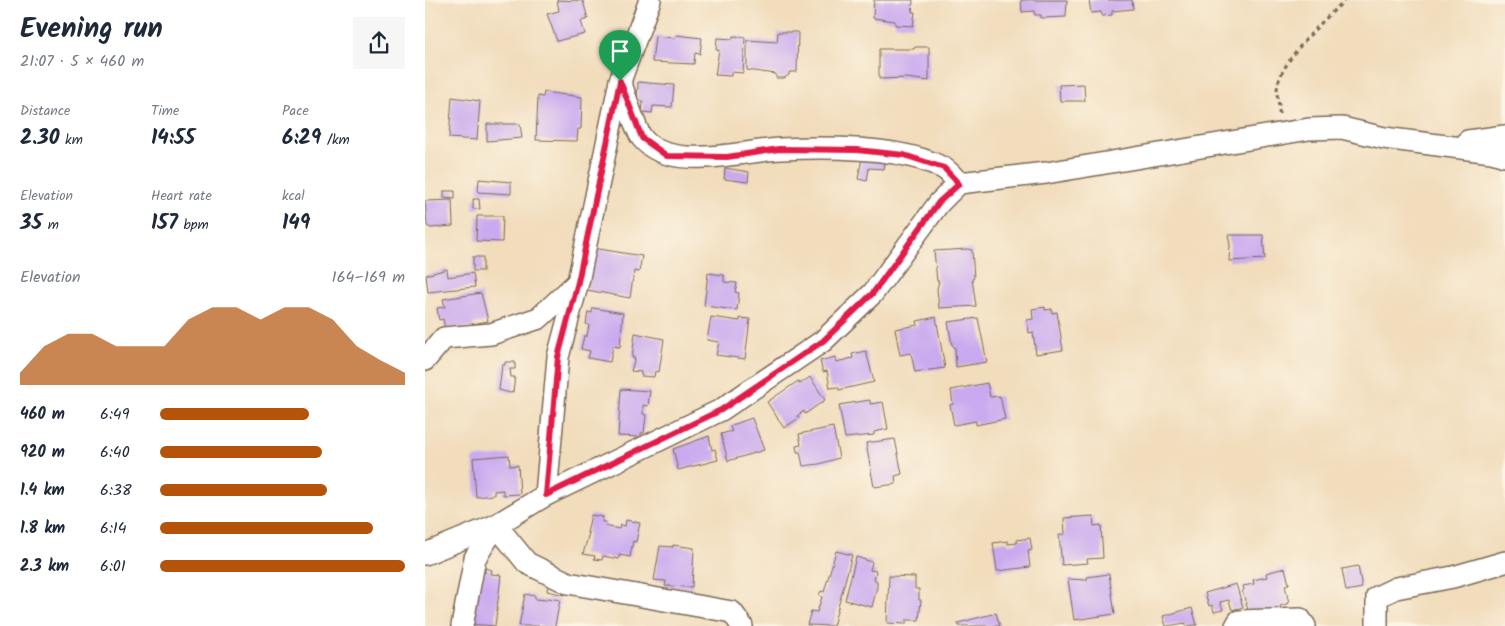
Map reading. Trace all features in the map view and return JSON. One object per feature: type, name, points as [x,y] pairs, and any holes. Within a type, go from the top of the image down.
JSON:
[{"type":"street","points":[[546,495],[558,357],[578,282],[620,81],[650,0]]},
{"type":"street","points":[[620,81],[642,138],[667,156],[727,157],[779,149],[857,150],[904,155],[944,168],[959,184]]},
{"type":"street","points":[[425,554],[496,526],[546,495],[721,410],[823,341],[873,293],[939,202],[959,184],[1047,173],[1281,133],[1342,128],[1384,138],[1492,152],[1505,156]]},
{"type":"street","points":[[1441,145],[1505,136]]},
{"type":"street","points":[[425,360],[444,338],[491,334],[539,318],[578,282]]},
{"type":"street","points":[[462,626],[475,558],[496,526]]},
{"type":"street","points":[[496,526],[527,563],[568,583],[732,612],[742,626]]},
{"type":"street","points":[[1377,626],[1377,597],[1396,588],[1453,577],[1505,562]]},
{"type":"street","points":[[1236,626],[1239,621],[1300,619],[1305,626]]},
{"type":"path","points":[[1281,133],[1279,123],[1280,106],[1277,91],[1283,71],[1324,20],[1345,0]]},
{"type":"building","points":[[557,0],[583,1],[588,19],[581,21],[585,34],[557,41],[547,14],[559,11]]},
{"type":"building","points":[[874,0],[913,0],[912,12],[915,12],[913,26],[895,25],[895,21],[873,18]]},
{"type":"building","points":[[1021,0],[1067,0],[1066,17],[1041,18],[1041,15],[1035,15],[1034,11],[1022,12]]},
{"type":"building","points":[[1089,0],[1132,0],[1133,9],[1112,11],[1112,15],[1102,16],[1101,12],[1091,13]]},
{"type":"building","points":[[778,32],[798,32],[797,72],[789,72],[789,75],[784,78],[776,78],[776,74],[747,70],[747,40],[777,42]]},
{"type":"building","points":[[676,35],[702,38],[700,54],[695,53],[694,64],[652,62],[655,36],[675,38]]},
{"type":"building","points":[[733,36],[745,37],[743,73],[731,72],[731,76],[715,75],[719,50],[716,50],[717,38],[733,39]]},
{"type":"building","points":[[915,47],[929,47],[929,81],[907,78],[879,79],[879,49],[914,49]]},
{"type":"building","points":[[638,82],[674,85],[672,107],[653,106],[652,113],[642,112],[643,101],[637,101]]},
{"type":"building","points":[[1084,84],[1085,101],[1060,101],[1059,85]]},
{"type":"building","points":[[544,92],[582,97],[581,129],[578,129],[577,141],[536,140],[538,96],[543,97]]},
{"type":"building","points":[[452,97],[480,101],[477,140],[449,138]]},
{"type":"building","points":[[487,124],[520,124],[522,138],[487,141]]},
{"type":"building","points":[[863,153],[886,156],[884,169],[869,168],[867,181],[858,179]]},
{"type":"building","points":[[725,168],[749,172],[748,182],[724,179]]},
{"type":"building","points":[[479,179],[511,182],[511,194],[478,192]]},
{"type":"building","points":[[444,191],[455,191],[455,199],[444,198]]},
{"type":"building","points":[[473,199],[479,199],[480,209],[473,209]]},
{"type":"building","points":[[452,200],[453,226],[431,228],[427,226],[425,201]]},
{"type":"building","points":[[477,216],[503,216],[502,242],[476,241]]},
{"type":"building","points":[[1228,235],[1263,235],[1265,259],[1229,261],[1230,245]]},
{"type":"building","points":[[593,248],[642,256],[639,272],[634,271],[630,298],[587,290]]},
{"type":"building","points":[[972,250],[974,278],[972,279],[976,306],[939,308],[937,289],[939,281],[937,281],[934,251]]},
{"type":"building","points":[[473,257],[483,257],[483,271],[473,271]]},
{"type":"building","points":[[447,269],[448,277],[473,273],[475,287],[428,292],[426,275]]},
{"type":"building","points":[[708,273],[724,275],[724,282],[737,283],[735,292],[739,293],[737,310],[704,306]]},
{"type":"building","points":[[481,293],[488,321],[473,324],[474,327],[445,329],[443,319],[439,320],[437,308],[445,307],[443,299]]},
{"type":"building","points":[[1045,307],[1045,310],[1052,309],[1052,313],[1057,312],[1063,350],[1036,354],[1033,332],[1029,333],[1027,320],[1033,319],[1032,309]]},
{"type":"building","points":[[593,308],[623,313],[620,347],[613,346],[610,362],[588,358],[590,351],[581,349],[584,336],[587,336],[589,325],[586,324],[588,312],[592,313]]},
{"type":"building","points":[[711,317],[740,321],[740,318],[750,319],[745,359],[716,355],[719,342],[707,340]]},
{"type":"building","points":[[936,317],[945,368],[915,372],[911,353],[900,355],[895,329],[918,325],[917,321]]},
{"type":"building","points":[[978,318],[987,362],[956,367],[955,348],[952,345],[948,322]]},
{"type":"building","points":[[635,333],[664,339],[659,372],[655,371],[654,377],[641,376],[641,372],[631,371],[635,358],[632,358]]},
{"type":"building","points":[[866,351],[874,382],[839,390],[838,387],[830,388],[827,371],[823,372],[820,361],[835,357],[836,362],[853,358],[852,354]]},
{"type":"building","points":[[505,362],[515,362],[515,369],[510,369],[511,377],[515,377],[513,392],[510,393],[499,390],[502,365],[505,365]]},
{"type":"building","points":[[810,377],[825,400],[805,414],[804,411],[797,416],[799,418],[784,428],[767,402],[798,381],[800,384]]},
{"type":"building","points":[[987,383],[990,397],[1000,396],[1005,419],[976,425],[976,421],[954,425],[950,405],[953,404],[951,390]]},
{"type":"building","points":[[621,389],[650,391],[648,406],[643,405],[643,414],[646,415],[644,433],[641,433],[641,437],[618,436]]},
{"type":"building","points":[[870,400],[870,404],[883,402],[888,429],[874,432],[874,435],[845,438],[839,405]]},
{"type":"building","points":[[752,418],[764,450],[728,461],[721,434],[732,431],[730,427],[732,425]]},
{"type":"building","points":[[833,427],[839,458],[819,464],[803,466],[800,452],[797,452],[796,446],[801,445],[799,434]]},
{"type":"building","points":[[709,436],[712,450],[715,449],[718,460],[678,470],[673,449]]},
{"type":"building","points":[[895,439],[902,474],[895,476],[896,484],[874,487],[866,443]]},
{"type":"building","points":[[509,455],[510,466],[518,465],[520,494],[503,495],[503,490],[494,491],[494,495],[476,497],[473,458]]},
{"type":"building","points":[[591,515],[603,517],[602,522],[606,522],[605,526],[619,529],[620,525],[625,526],[626,520],[640,523],[636,542],[633,541],[630,557],[619,555],[619,559],[603,556],[602,560],[594,559],[595,556],[583,554],[589,533],[587,533]]},
{"type":"building","points":[[1093,516],[1094,526],[1101,525],[1103,558],[1087,559],[1088,563],[1062,565],[1059,535],[1065,534],[1064,518]]},
{"type":"building","points":[[1030,538],[1032,550],[1028,551],[1030,567],[997,571],[993,543],[1008,541],[1008,544],[1017,543],[1017,540]]},
{"type":"building","points":[[673,545],[694,548],[692,587],[665,586],[666,581],[654,580],[660,546],[673,547]]},
{"type":"building","points":[[836,551],[852,555],[833,626],[807,625],[811,611],[817,612],[822,597],[819,595],[821,591],[824,592]]},
{"type":"building","points":[[856,557],[872,562],[870,570],[876,571],[874,579],[877,581],[877,587],[872,607],[845,600]]},
{"type":"building","points":[[1358,566],[1362,588],[1346,591],[1342,569]]},
{"type":"building","points":[[485,568],[492,570],[491,574],[501,575],[495,626],[468,624],[476,572],[485,573]]},
{"type":"building","points":[[1285,568],[1289,584],[1285,585],[1289,603],[1280,606],[1282,614],[1250,616],[1242,591],[1244,590],[1243,586],[1254,584],[1253,580],[1267,577],[1266,573]]},
{"type":"building","points":[[1109,574],[1115,614],[1074,620],[1068,579],[1087,580],[1087,577]]},
{"type":"building","points":[[889,576],[915,577],[915,589],[919,589],[919,600],[921,600],[919,620],[906,620],[906,624],[887,623]]},
{"type":"building","points":[[548,582],[566,586],[564,595],[547,591]]},
{"type":"building","points":[[1236,584],[1243,607],[1232,610],[1229,600],[1220,602],[1223,610],[1214,612],[1212,605],[1209,606],[1205,593]]},
{"type":"building","points":[[525,594],[535,596],[535,599],[547,600],[548,598],[560,600],[555,626],[519,626]]},
{"type":"building","points":[[1192,608],[1197,625],[1186,626],[1186,623],[1166,626],[1163,616]]},
{"type":"building","points":[[996,613],[1000,626],[959,626],[958,623]]},
{"type":"route","points":[[620,81],[642,138],[667,156],[727,157],[779,149],[857,150],[904,155],[944,168],[959,184],[939,202],[873,293],[823,341],[721,410],[546,495],[558,357],[578,282],[620,81]]}]
